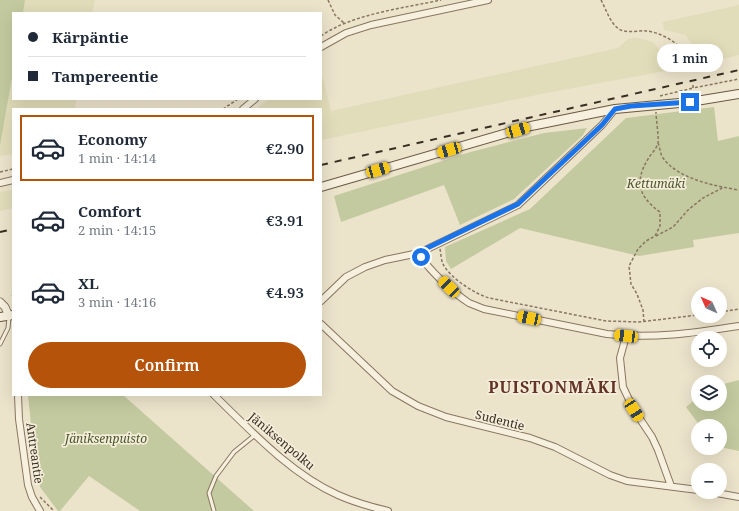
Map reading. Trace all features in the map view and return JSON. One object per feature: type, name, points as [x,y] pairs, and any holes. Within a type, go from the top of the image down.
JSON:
[{"type":"main road","points":[[322,187],[531,126],[631,106],[690,102],[739,94]]},
{"type":"main road","points":[[0,317],[11,315]]},
{"type":"street","points":[[322,46],[346,33],[371,25],[488,0]]},
{"type":"street","points":[[244,108],[254,100]]},
{"type":"street","points":[[322,300],[346,277],[365,267],[385,260],[419,252],[518,204],[602,125],[615,109]]},
{"type":"street","points":[[0,183],[12,180]]},
{"type":"street","points":[[419,252],[428,266],[449,287],[470,303],[484,309],[607,334],[626,336],[646,337],[739,326]]},
{"type":"street","points":[[0,302],[6,307],[11,315]]},
{"type":"street","name":"Sudentie","points":[[322,325],[392,391],[418,406],[446,418],[530,438],[555,446],[610,475],[627,481],[691,489]]},
{"type":"street","points":[[626,336],[620,358],[623,387],[634,410],[652,437],[671,486]]},
{"type":"street","name":"Antreantie","points":[[18,396],[19,419],[28,485],[32,497],[40,511]]},
{"type":"street","name":"Jäniksenpolku","points":[[215,396],[255,435],[289,464],[311,480],[342,497],[360,504],[388,511]]},
{"type":"street","points":[[727,494],[739,496]]},
{"type":"lane","points":[[0,344],[8,328],[11,315]]},
{"type":"lane","points":[[214,511],[209,493],[216,476],[234,452],[255,435]]},
{"type":"path","points":[[328,0],[335,15],[344,23]]},
{"type":"path","points":[[322,35],[344,23],[360,18],[441,0]]},
{"type":"path","points":[[601,0],[608,14],[619,28],[628,31],[647,31],[669,39],[679,46],[686,55],[690,72]]},
{"type":"path","points":[[683,91],[739,79]]},
{"type":"path","points":[[224,108],[236,100]]},
{"type":"path","points":[[656,108],[658,143],[662,157],[680,172],[714,186],[739,190]]},
{"type":"path","points":[[655,236],[660,226],[660,212],[650,205],[642,193],[639,182],[645,164],[658,143]]},
{"type":"path","points":[[0,172],[12,169]]},
{"type":"path","points":[[644,322],[637,294],[632,284],[629,266],[638,249],[646,240],[673,227],[688,210],[703,198],[724,188]]},
{"type":"path","points":[[439,243],[442,262],[445,268],[462,284],[481,296],[606,321],[644,322],[691,316]]},
{"type":"path","points":[[727,311],[739,310]]},
{"type":"path","points":[[39,495],[54,511]]},
{"type":"shaded area","points":[[25,0],[95,0],[92,12],[23,12]]},
{"type":"shaded area","points":[[739,5],[739,55],[703,64],[686,35],[664,30],[663,22]]},
{"type":"shaded area","points":[[638,38],[653,42],[670,62],[670,66],[665,71],[546,93],[322,140],[322,108],[257,108],[268,100],[322,100],[322,75],[331,111],[618,48],[628,39]]},
{"type":"shaded area","points":[[12,78],[12,100],[76,100],[75,108],[12,108],[12,154],[0,156],[0,146]]},
{"type":"shaded area","points":[[12,190],[12,208],[0,211],[0,192]]},
{"type":"green space","points":[[0,0],[25,0],[23,12],[12,12],[12,78],[0,146]]},
{"type":"green space","name":"Kettumäki","points":[[714,107],[718,141],[739,136],[739,233],[693,240],[694,247],[639,256],[520,228],[451,269],[446,261],[445,247],[530,209],[626,118]]},
{"type":"green space","points":[[587,128],[583,135],[514,199],[460,225],[444,185],[341,222],[334,196],[467,153],[544,133]]},
{"type":"green space","points":[[739,380],[739,451],[727,448],[727,419],[695,419],[686,407],[691,403],[691,411],[727,411],[727,383]]},
{"type":"green space","name":"Jäniksenpuisto","points":[[28,396],[124,396],[254,511],[140,511],[89,476],[60,511],[58,511],[40,487]]},
{"type":"railway","points":[[322,165],[739,70]]},
{"type":"railway","points":[[0,232],[12,229]]},
{"type":"district","name":"PUISTONMÄKI","points":[[553,387]]},
{"type":"route","points":[[421,257],[419,252],[518,204],[602,125],[615,109],[631,106],[690,102]]}]
